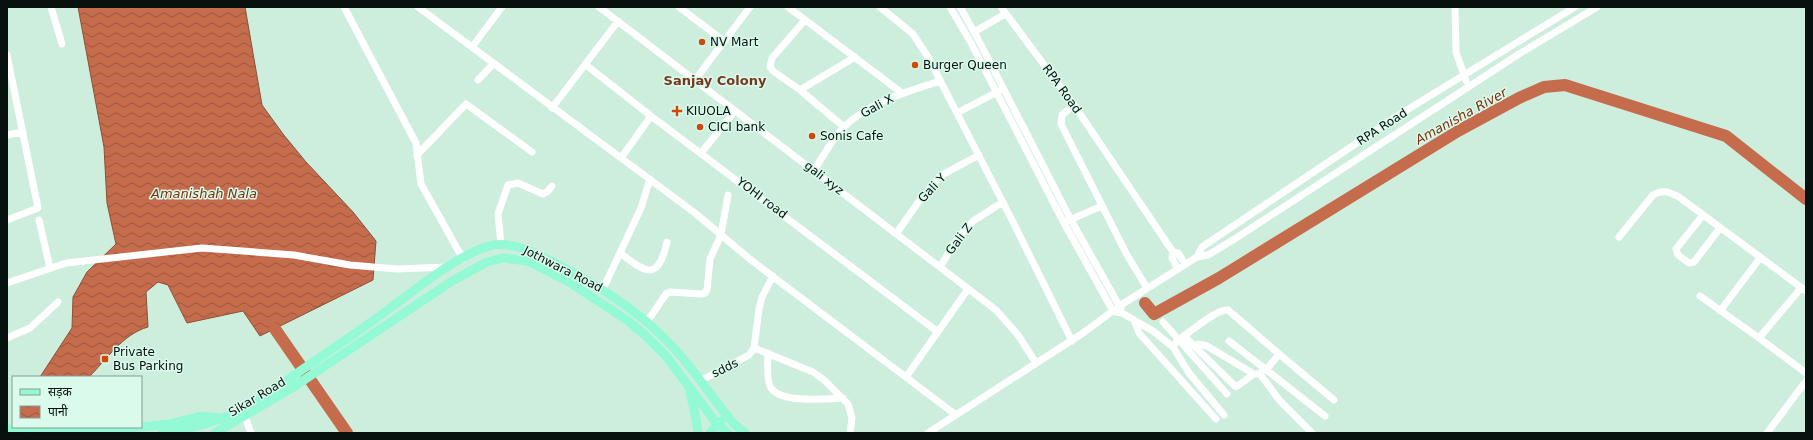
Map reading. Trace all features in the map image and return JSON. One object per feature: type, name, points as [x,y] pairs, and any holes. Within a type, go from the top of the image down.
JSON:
[{"type":"main road","name":"Jothwara Road","points":[[321,356],[463,258],[488,247],[501,244],[520,247],[533,252],[603,289],[647,322],[672,346],[734,424],[745,433]]},
{"type":"main road","name":"Jothwara Road","points":[[215,433],[245,417],[295,386],[452,281],[487,262],[502,258],[515,258],[528,261],[569,282],[627,320],[666,356],[689,389],[723,430]]},
{"type":"main road","name":"Sikar Road","points":[[142,427],[169,424],[201,416],[221,419],[289,378],[321,356]]},
{"type":"main road","points":[[689,389],[698,433]]},
{"type":"main road","points":[[723,430],[727,415]]},
{"type":"main road","points":[[162,433],[199,426],[221,419]]},
{"type":"main road","points":[[710,433],[723,430],[734,424]]},
{"type":"main road","name":"Sikar Road","points":[[7,429],[87,430],[122,428]]},
{"type":"street","points":[[51,7],[62,44]]},
{"type":"street","points":[[344,7],[416,143],[421,184],[463,258]]},
{"type":"street","points":[[418,7],[552,108],[650,179],[773,276],[956,415]]},
{"type":"street","name":"gali xyz","points":[[599,7],[996,310],[1005,319],[1036,363]]},
{"type":"street","points":[[679,7],[688,10],[724,41]]},
{"type":"street","points":[[695,80],[750,7]]},
{"type":"street","points":[[788,7],[902,94]]},
{"type":"street","points":[[950,7],[1064,223],[1114,310]]},
{"type":"street","points":[[960,7],[1004,88],[1071,220],[1121,309],[1134,320],[1173,347],[1189,373],[1224,415]]},
{"type":"street","points":[[1455,7],[1456,52],[1464,77],[1469,86]]},
{"type":"street","name":"RPA Road","points":[[1197,256],[1202,247],[1397,116],[1464,77],[1575,7]]},
{"type":"street","points":[[928,433],[1072,341],[1114,310],[1121,309],[1147,288],[1197,256],[1208,255],[1233,240],[1469,86],[1597,7]]},
{"type":"street","points":[[472,47],[498,8]]},
{"type":"street","points":[[882,8],[913,34],[940,81],[979,155],[1072,341]]},
{"type":"street","points":[[974,32],[1003,10]]},
{"type":"street","name":"RPA Road","points":[[1003,10],[1074,106],[1173,252],[1178,253],[1185,264]]},
{"type":"street","points":[[804,20],[772,58],[770,67],[772,71],[800,90],[844,128]]},
{"type":"street","points":[[552,108],[618,21]]},
{"type":"street","points":[[7,55],[38,208],[7,220]]},
{"type":"street","points":[[800,90],[855,57]]},
{"type":"street","points":[[478,80],[493,64]]},
{"type":"street","name":"YOHI road","points":[[586,65],[651,116],[938,332]]},
{"type":"street","name":"Gali X","points":[[814,170],[844,128],[865,111],[902,94],[940,81]]},
{"type":"street","points":[[956,112],[1004,88]]},
{"type":"street","points":[[417,155],[466,104],[532,152]]},
{"type":"street","points":[[1074,106],[1062,115],[1061,124],[1127,255],[1147,288]]},
{"type":"street","points":[[701,153],[735,111]]},
{"type":"street","points":[[622,158],[651,116]]},
{"type":"street","points":[[7,135],[23,132]]},
{"type":"street","name":"Gali Y","points":[[896,234],[917,204],[940,176],[979,155]]},
{"type":"street","points":[[603,289],[641,208],[650,179]]},
{"type":"street","points":[[501,244],[498,214],[508,185],[518,183],[542,194],[548,191],[552,186]]},
{"type":"street","points":[[1619,237],[1653,195],[1660,191],[1668,192],[1679,197],[1804,290],[1760,338]]},
{"type":"street","points":[[647,322],[666,294],[670,292],[705,293],[707,290],[710,259],[721,235],[728,195]]},
{"type":"street","name":"Gali Z","points":[[940,267],[957,239],[973,221],[1002,202]]},
{"type":"street","points":[[1064,223],[1102,206]]},
{"type":"street","points":[[1703,215],[1676,249],[1678,255],[1688,263],[1694,262],[1720,228]]},
{"type":"street","points":[[40,220],[50,268]]},
{"type":"street","points":[[620,253],[640,268],[653,270],[658,267],[663,260],[667,242]]},
{"type":"street","points":[[7,283],[50,268],[80,261],[202,248],[294,256],[350,265],[397,269],[449,267]]},
{"type":"street","name":"RPA Road","points":[[1173,252],[1172,258],[1178,269]]},
{"type":"street","points":[[1720,311],[1760,258]]},
{"type":"street","points":[[773,276],[762,297],[754,348],[813,372],[824,380],[848,404],[850,410],[850,433]]},
{"type":"street","points":[[906,377],[968,289]]},
{"type":"street","points":[[1700,296],[1760,338],[1806,373]]},
{"type":"street","points":[[7,338],[30,328],[58,302]]},
{"type":"street","points":[[1173,347],[1182,338],[1225,309],[1334,400]]},
{"type":"street","points":[[1134,320],[1139,334],[1216,419]]},
{"type":"street","points":[[1163,322],[1194,346],[1234,387],[1261,372],[1279,354]]},
{"type":"street","points":[[1182,338],[1227,394]]},
{"type":"street","points":[[1229,341],[1261,372],[1280,400],[1312,433]]},
{"type":"street","points":[[1194,346],[1199,344],[1207,346],[1261,372],[1325,416]]},
{"type":"street","name":"sdds","points":[[700,381],[746,358],[754,348]]},
{"type":"street","points":[[768,353],[770,387],[776,393],[786,398],[820,400],[843,398]]},
{"type":"street","points":[[1767,433],[1806,382]]},
{"type":"street","points":[[245,417],[251,433]]},
{"type":"water","name":"Amanishah Nala","points":[[78,7],[245,7],[262,105],[306,162],[353,212],[376,241],[373,280],[260,336],[243,311],[187,323],[168,285],[158,282],[146,292],[148,327],[139,330],[123,341],[90,376],[41,376],[72,328],[73,297],[87,272],[116,244],[107,203],[104,147]]},
{"type":"waterway","name":"Amanisha River","points":[[1145,303],[1154,314],[1219,278],[1458,131],[1519,98],[1544,87],[1565,85],[1726,136],[1806,199]]},
{"type":"waterway","points":[[275,329],[347,433]]},
{"type":"place","name":"NV Mart","points":[[702,42]]},
{"type":"place","name":"Burger Queen","points":[[915,65]]},
{"type":"place","name":"KIUOLA","points":[[677,111]]},
{"type":"place","name":"CICI bank","points":[[700,127]]},
{"type":"place","name":"Sonis Cafe","points":[[812,136]]},
{"type":"place","name":"Private Bus Parking","points":[[105,359]]},
{"type":"district","name":"Sanjay Colony","points":[[715,80]]}]
